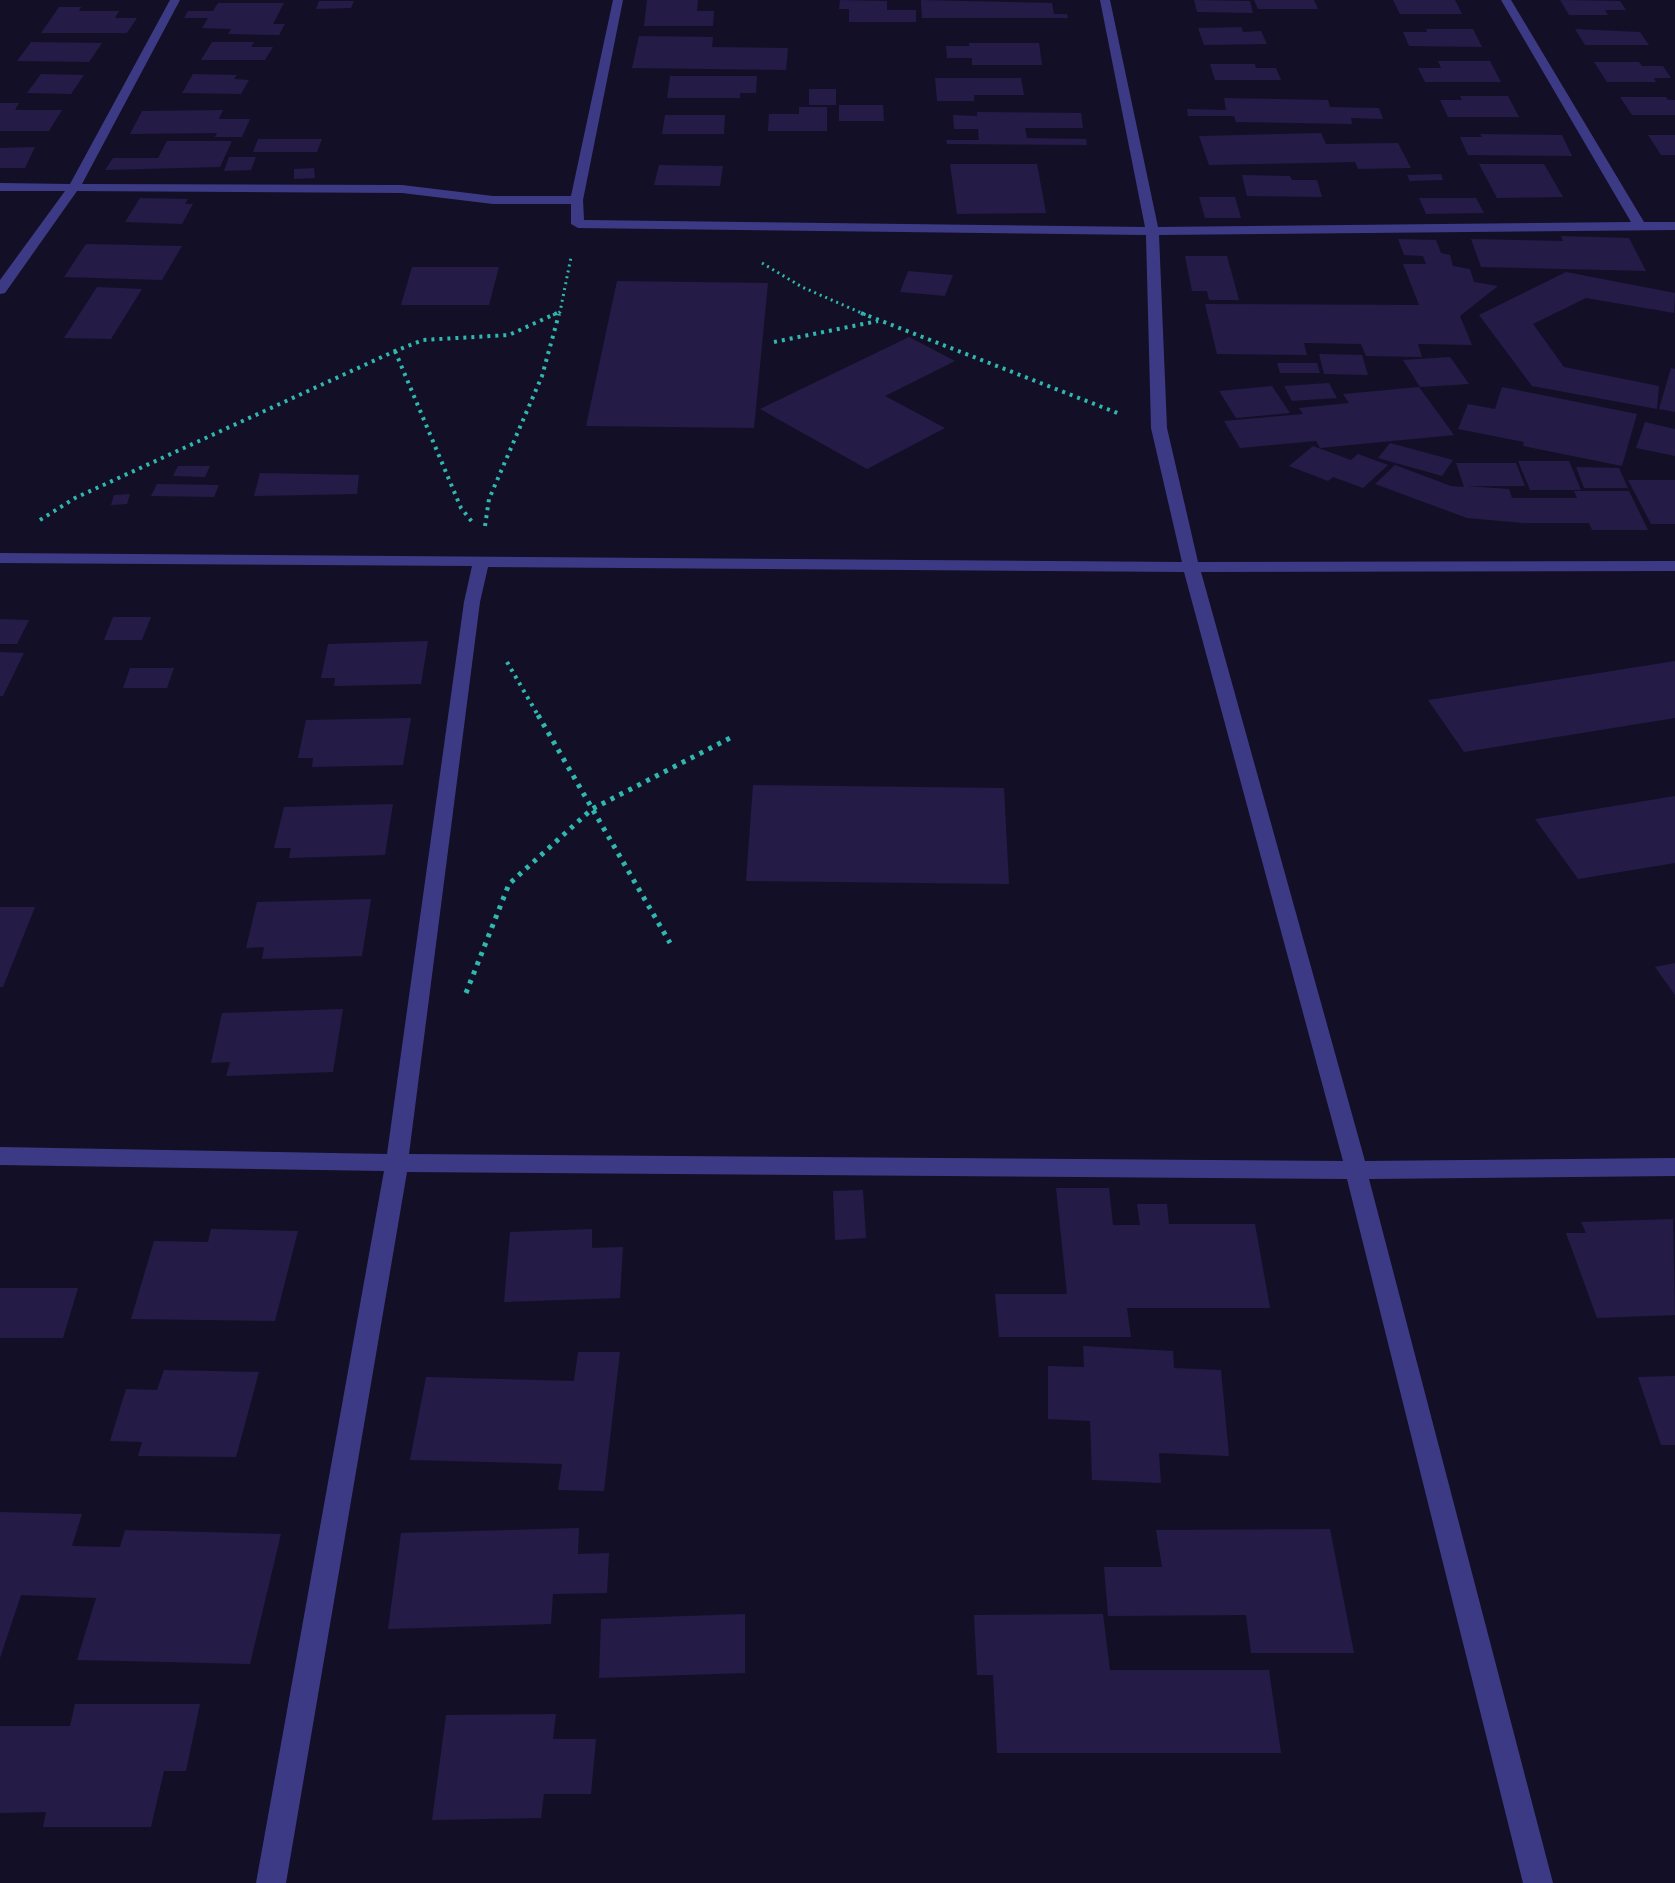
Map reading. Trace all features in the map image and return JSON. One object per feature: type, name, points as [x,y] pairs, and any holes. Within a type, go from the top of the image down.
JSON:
[{"type":"street","points":[[0,290],[74,187],[175,0]]},
{"type":"street","points":[[618,0],[577,200],[578,224],[1152,231],[1675,226]]},
{"type":"street","points":[[1105,0],[1152,231],[1159,428],[1191,567],[1356,1170],[1538,1883]]},
{"type":"street","points":[[1506,0],[1640,226]]},
{"type":"street","points":[[0,187],[402,189],[493,200],[577,200]]},
{"type":"street","points":[[0,558],[1191,567],[1675,566]]},
{"type":"street","points":[[271,1883],[397,1163],[472,602],[481,563]]},
{"type":"street","points":[[0,1156],[397,1163],[1356,1170],[1675,1167]]},
{"type":"path","points":[[489,499],[542,376],[560,312],[578,224]]},
{"type":"path","points":[[732,225],[750,252],[767,268],[879,321],[1159,428]]},
{"type":"path","points":[[38,521],[75,498],[395,351],[423,340],[509,335],[560,312]]},
{"type":"path","points":[[774,342],[879,321]]},
{"type":"path","points":[[395,351],[461,508],[476,527]]},
{"type":"path","points":[[472,602],[670,943]]},
{"type":"path","points":[[462,1002],[509,884],[592,809],[732,737]]},
{"type":"building","points":[[647,0],[698,0],[697,11],[714,11],[713,26],[644,26]]},
{"type":"building","points":[[840,0],[887,1],[887,10],[916,10],[916,22],[849,22],[849,9],[839,9]]},
{"type":"building","points":[[921,0],[1052,3],[1054,14],[1067,14],[1068,18],[922,18]]},
{"type":"building","points":[[1194,0],[1250,1],[1253,13],[1197,12]]},
{"type":"building","points":[[1254,0],[1314,0],[1318,9],[1258,9]]},
{"type":"building","points":[[1393,0],[1455,0],[1462,14],[1400,14]]},
{"type":"building","points":[[1560,0],[1620,1],[1626,10],[1605,10],[1608,15],[1569,15]]},
{"type":"building","points":[[319,1],[354,1],[351,8],[316,9]]},
{"type":"building","points":[[218,3],[284,3],[273,24],[285,24],[279,35],[228,34],[231,29],[202,28],[208,18],[184,18],[188,11],[213,11]]},
{"type":"building","points":[[59,7],[81,7],[79,11],[119,11],[115,18],[137,18],[127,33],[41,33]]},
{"type":"building","points":[[1241,27],[1243,32],[1261,31],[1267,44],[1204,45],[1198,28]]},
{"type":"building","points":[[1426,29],[1473,29],[1482,47],[1409,46],[1403,32],[1427,32]]},
{"type":"building","points":[[1575,29],[1640,32],[1649,45],[1585,45]]},
{"type":"building","points":[[639,36],[713,37],[712,47],[788,48],[786,70],[632,68]]},
{"type":"building","points":[[31,42],[102,43],[89,62],[17,61]]},
{"type":"building","points":[[212,42],[254,42],[251,47],[273,47],[265,60],[201,60]]},
{"type":"building","points":[[969,43],[1039,43],[1042,65],[972,65],[972,58],[947,58],[946,46],[969,46]]},
{"type":"building","points":[[1438,61],[1490,61],[1501,82],[1425,82],[1418,68],[1441,68]]},
{"type":"building","points":[[1594,62],[1639,62],[1642,66],[1663,66],[1671,78],[1654,78],[1656,82],[1607,82]]},
{"type":"building","points":[[1210,64],[1255,64],[1256,68],[1276,68],[1281,80],[1215,80]]},
{"type":"building","points":[[41,74],[84,75],[71,94],[27,93]]},
{"type":"building","points":[[193,74],[237,75],[234,79],[249,80],[241,94],[182,93]]},
{"type":"building","points":[[670,76],[757,76],[756,93],[740,93],[740,98],[667,98]]},
{"type":"building","points":[[935,78],[1021,78],[1024,95],[974,95],[974,101],[937,101]]},
{"type":"building","points":[[809,89],[836,89],[836,105],[809,105]]},
{"type":"building","points":[[1460,96],[1508,96],[1519,117],[1448,117],[1440,100],[1462,100]]},
{"type":"building","points":[[1620,97],[1666,97],[1675,100],[1675,115],[1632,115]]},
{"type":"building","points":[[1224,98],[1328,100],[1330,107],[1379,108],[1383,119],[1351,118],[1352,124],[1236,122],[1234,116],[1188,116],[1187,109],[1226,110]]},
{"type":"building","points":[[0,103],[19,103],[15,110],[62,110],[49,131],[0,131]]},
{"type":"building","points":[[839,105],[883,105],[884,121],[839,121]]},
{"type":"building","points":[[799,107],[827,107],[827,131],[768,131],[769,114],[799,114]]},
{"type":"building","points":[[223,110],[219,119],[250,119],[242,137],[215,137],[217,133],[130,134],[142,111]]},
{"type":"building","points":[[977,112],[1081,113],[1083,128],[1025,128],[1027,138],[1086,139],[1087,145],[947,144],[946,140],[979,140],[978,129],[954,129],[953,115],[977,116]]},
{"type":"building","points":[[665,115],[725,115],[724,134],[662,134]]},
{"type":"building","points":[[1321,133],[1326,144],[1398,143],[1411,168],[1358,169],[1355,162],[1209,165],[1199,136]]},
{"type":"building","points":[[1480,134],[1562,135],[1572,156],[1468,155],[1460,137],[1482,137]]},
{"type":"building","points":[[1648,135],[1675,135],[1675,155],[1661,155]]},
{"type":"building","points":[[258,139],[322,139],[317,152],[253,152]]},
{"type":"building","points":[[167,141],[232,141],[220,167],[105,170],[113,158],[158,158]]},
{"type":"building","points":[[35,147],[25,168],[0,168],[0,148]]},
{"type":"building","points":[[229,157],[256,157],[251,170],[224,171]]},
{"type":"building","points":[[950,164],[1037,164],[1046,213],[957,214]]},
{"type":"building","points":[[1479,164],[1544,164],[1563,197],[1497,198]]},
{"type":"building","points":[[659,165],[723,166],[720,186],[654,185]]},
{"type":"building","points":[[314,168],[315,178],[294,179],[294,169]]},
{"type":"building","points":[[1441,174],[1443,180],[1410,181],[1407,175]]},
{"type":"building","points":[[1242,175],[1317,180],[1322,197],[1247,196]]},
{"type":"building","points":[[1199,197],[1235,197],[1241,218],[1205,218]]},
{"type":"building","points":[[140,198],[188,199],[185,204],[193,204],[182,224],[125,222]]},
{"type":"building","points":[[1419,198],[1476,198],[1484,213],[1426,214]]},
{"type":"building","points":[[1561,236],[1629,238],[1646,271],[1481,267],[1471,239],[1563,241]]},
{"type":"building","points":[[1398,239],[1436,240],[1441,253],[1450,255],[1453,266],[1470,269],[1474,282],[1498,286],[1460,316],[1472,345],[1418,344],[1422,357],[1366,356],[1361,344],[1304,343],[1307,355],[1217,354],[1205,304],[1419,305],[1403,264],[1426,264],[1423,256],[1404,255]]},
{"type":"building","points":[[86,244],[182,246],[162,280],[64,277]]},
{"type":"building","points":[[1185,256],[1227,256],[1239,300],[1209,300],[1207,291],[1192,291]]},
{"type":"building","points":[[412,267],[499,267],[489,305],[401,305]]},
{"type":"building","points":[[908,271],[953,275],[945,296],[900,292]]},
{"type":"building","points":[[1566,272],[1675,293],[1674,313],[1586,298],[1533,324],[1564,367],[1659,386],[1657,409],[1532,386],[1479,315]]},
{"type":"building","points":[[617,281],[768,283],[754,428],[586,426]]},
{"type":"building","points":[[97,287],[142,289],[111,339],[64,338]]},
{"type":"building","points":[[909,337],[955,361],[885,396],[945,428],[867,469],[760,409]]},
{"type":"building","points":[[1319,354],[1362,355],[1368,375],[1324,374]]},
{"type":"building","points":[[1450,357],[1469,384],[1420,387],[1403,360]]},
{"type":"building","points":[[1277,363],[1317,363],[1320,373],[1280,373]]},
{"type":"building","points":[[1671,368],[1675,369],[1675,412],[1659,409]]},
{"type":"building","points":[[1329,383],[1337,398],[1292,401],[1284,386]]},
{"type":"building","points":[[1272,386],[1290,413],[1236,418],[1219,391]]},
{"type":"building","points":[[1419,387],[1454,435],[1320,448],[1316,441],[1240,448],[1224,421],[1303,414],[1299,408],[1349,403],[1343,394]]},
{"type":"building","points":[[1502,387],[1637,414],[1622,466],[1458,429],[1468,404],[1495,409]]},
{"type":"building","points":[[1645,422],[1675,429],[1675,456],[1636,448]]},
{"type":"building","points":[[1390,443],[1453,460],[1442,476],[1378,458]]},
{"type":"building","points":[[1313,446],[1351,460],[1358,454],[1388,465],[1363,488],[1333,477],[1328,481],[1289,466]]},
{"type":"building","points":[[1518,461],[1569,461],[1581,490],[1530,490]]},
{"type":"building","points":[[1456,463],[1516,463],[1525,486],[1466,486],[1509,489],[1512,498],[1577,498],[1574,491],[1629,491],[1648,530],[1592,530],[1589,523],[1523,523],[1467,518],[1375,484],[1395,465],[1451,486],[1464,487]]},
{"type":"building","points":[[178,466],[210,466],[205,477],[173,476]]},
{"type":"building","points":[[1576,467],[1619,468],[1628,488],[1584,488]]},
{"type":"building","points":[[260,473],[359,475],[357,494],[254,496]]},
{"type":"building","points":[[1628,480],[1675,480],[1675,524],[1651,524]]},
{"type":"building","points":[[157,484],[219,485],[214,497],[151,496]]},
{"type":"building","points":[[130,494],[127,504],[111,505],[114,495]]},
{"type":"building","points":[[113,617],[151,617],[142,640],[104,640]]},
{"type":"building","points":[[0,619],[29,620],[17,644],[0,644]]},
{"type":"building","points":[[428,641],[421,684],[334,686],[335,678],[321,678],[328,644]]},
{"type":"building","points":[[0,652],[24,653],[3,696],[0,696]]},
{"type":"building","points":[[1675,661],[1675,718],[1464,752],[1428,700]]},
{"type":"building","points":[[130,668],[174,668],[167,688],[123,688]]},
{"type":"building","points":[[411,718],[403,765],[312,767],[313,758],[298,758],[306,720]]},
{"type":"building","points":[[753,785],[1004,788],[1009,884],[746,881]]},
{"type":"building","points":[[1675,796],[1675,863],[1578,879],[1535,819]]},
{"type":"building","points":[[393,804],[385,855],[289,858],[291,848],[274,848],[284,807]]},
{"type":"building","points":[[371,899],[362,956],[262,959],[264,947],[246,948],[257,902]]},
{"type":"building","points":[[0,907],[35,907],[3,987],[0,987]]},
{"type":"building","points":[[1675,963],[1675,995],[1655,967]]},
{"type":"building","points":[[343,1009],[333,1072],[226,1076],[230,1062],[211,1063],[222,1013]]},
{"type":"building","points":[[1056,1188],[1109,1188],[1113,1225],[1140,1225],[1137,1204],[1167,1204],[1169,1224],[1255,1224],[1270,1308],[1127,1308],[1131,1337],[999,1337],[995,1294],[1067,1294]]},
{"type":"building","points":[[863,1190],[866,1238],[835,1240],[833,1191]]},
{"type":"building","points":[[1673,1219],[1675,1315],[1597,1318],[1566,1233],[1586,1233],[1581,1222]]},
{"type":"building","points":[[211,1229],[298,1231],[275,1321],[131,1319],[154,1241],[208,1242]]},
{"type":"building","points":[[592,1229],[592,1248],[623,1247],[620,1298],[504,1302],[510,1232]]},
{"type":"building","points":[[0,1288],[78,1288],[63,1338],[0,1338]]},
{"type":"building","points":[[1083,1346],[1173,1351],[1174,1368],[1221,1370],[1229,1456],[1159,1453],[1161,1483],[1092,1480],[1090,1421],[1048,1419],[1048,1366],[1084,1367]]},
{"type":"building","points":[[578,1352],[620,1352],[604,1491],[558,1490],[562,1464],[410,1460],[426,1377],[574,1381]]},
{"type":"building","points":[[164,1370],[259,1372],[236,1457],[138,1456],[142,1442],[110,1441],[126,1389],[157,1390]]},
{"type":"building","points":[[1675,1376],[1675,1445],[1661,1445],[1638,1377]]},
{"type":"building","points":[[0,1512],[82,1514],[72,1546],[120,1547],[125,1530],[281,1534],[250,1664],[77,1660],[96,1598],[21,1595],[0,1658]]},
{"type":"building","points":[[579,1528],[578,1554],[609,1553],[607,1593],[553,1594],[551,1624],[388,1629],[401,1533]]},
{"type":"building","points":[[1330,1529],[1354,1653],[1251,1653],[1246,1615],[1108,1616],[1104,1567],[1162,1567],[1156,1530]]},
{"type":"building","points":[[745,1614],[745,1673],[599,1678],[601,1619]]},
{"type":"building","points":[[1103,1614],[1110,1670],[1269,1670],[1281,1753],[997,1753],[993,1675],[977,1675],[974,1615]]},
{"type":"building","points":[[75,1704],[200,1704],[186,1771],[164,1771],[151,1827],[43,1827],[46,1812],[0,1813],[0,1726],[70,1726]]},
{"type":"building","points":[[556,1714],[553,1739],[596,1739],[591,1794],[544,1794],[541,1818],[432,1820],[446,1715]]}]
